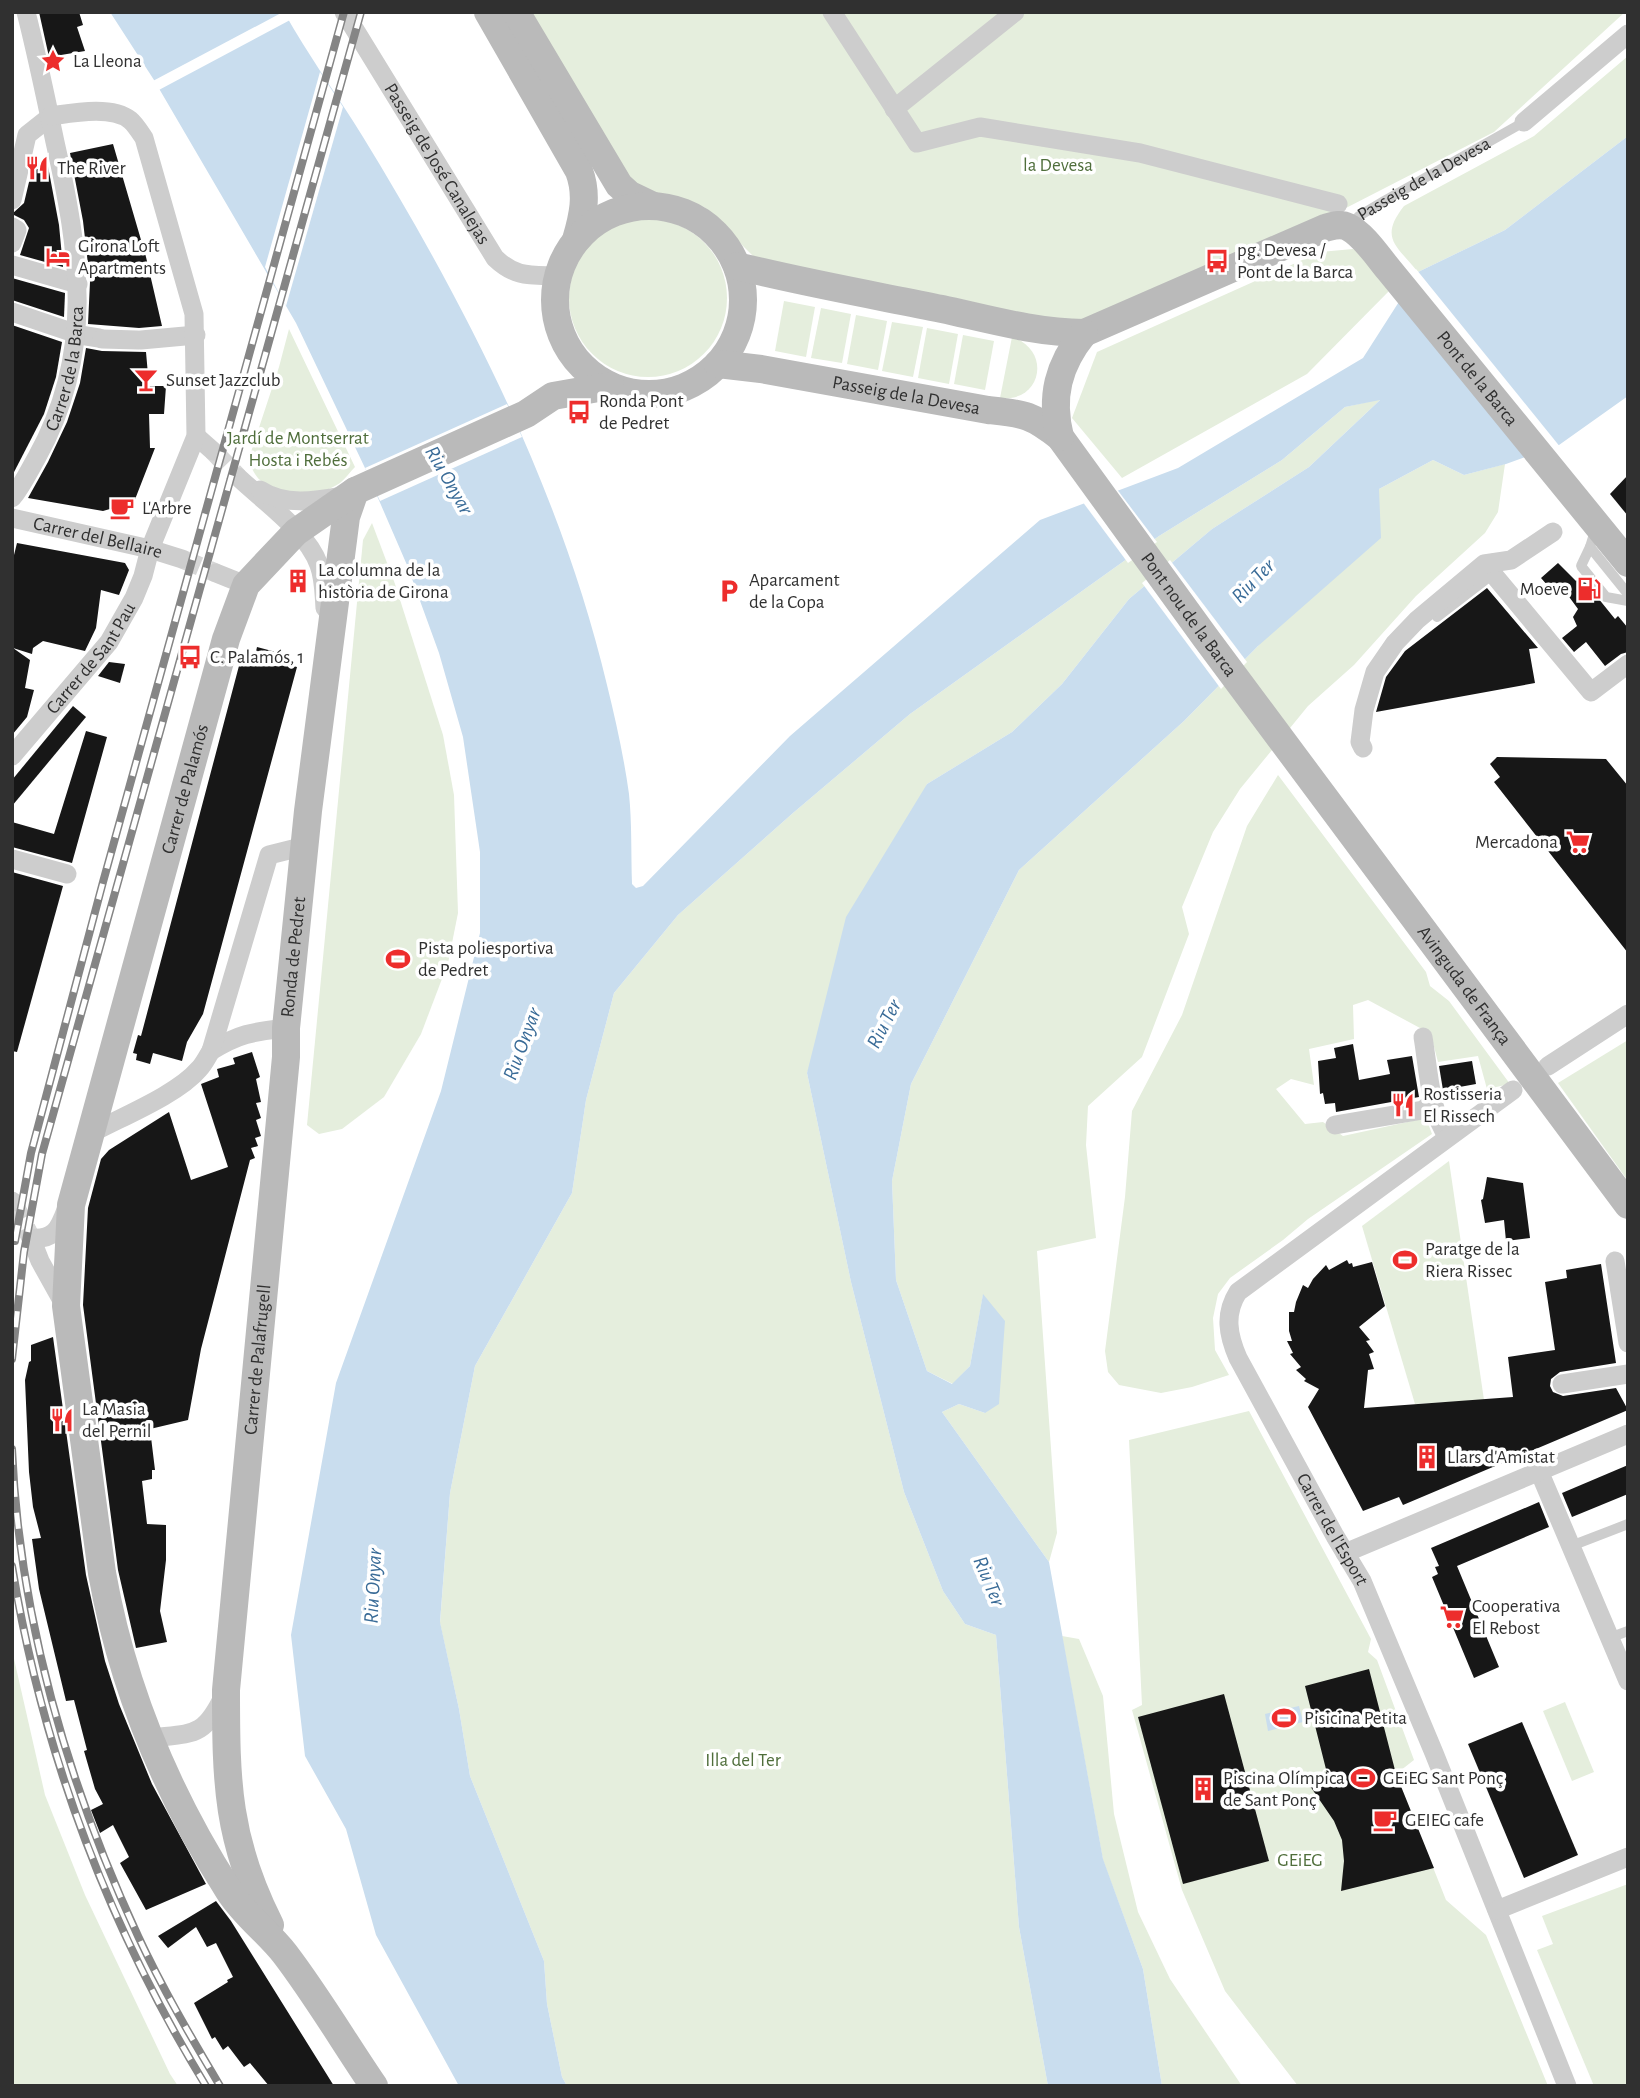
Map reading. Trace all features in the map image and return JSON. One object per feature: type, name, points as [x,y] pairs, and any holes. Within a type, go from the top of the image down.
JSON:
[{"type":"main road","points":[[488,12],[579,171],[585,205],[576,240]]},
{"type":"main road","points":[[516,12],[619,185],[630,195],[653,206]]},
{"type":"main road","points":[[636,206],[678,210],[701,221],[721,239],[737,266],[743,293],[741,319],[733,344],[718,364],[697,381],[669,392],[635,393],[610,386],[582,366],[571,352],[557,321],[555,295],[558,276],[576,240],[589,227],[610,214],[636,206]]},
{"type":"main road","name":"Pont de la Barca","points":[[1343,215],[1589,525],[1628,563]]},
{"type":"main road","name":"Passeig de la Devesa","points":[[737,266],[779,278],[1004,322],[1050,330],[1084,332],[1325,228],[1339,225],[1343,215]]},
{"type":"main road","points":[[1060,437],[1055,417],[1055,399],[1063,367],[1071,349],[1084,332]]},
{"type":"main road","points":[[553,396],[571,352]]},
{"type":"main road","name":"Passeig de la Devesa","points":[[718,364],[1026,415],[1060,437]]},
{"type":"main road","points":[[553,396],[610,386]]},
{"type":"main road","name":"Carrer de Palamós","points":[[284,1953],[230,1893],[173,1794],[126,1668],[107,1598],[66,1306],[73,1195],[222,651],[246,585],[296,532],[358,490],[526,414],[553,396]]},
{"type":"main road","name":"Pont nou de la Barca","points":[[1060,437],[1302,766]]},
{"type":"main road","name":"Ronda de Pedret","points":[[286,1028],[325,672],[346,517],[358,490]]},
{"type":"main road","name":"Avinguda de França","points":[[1302,766],[1628,1205]]},
{"type":"main road","name":"Carrer de Palafrugell","points":[[284,1953],[256,1897],[233,1826],[226,1768],[226,1690],[286,1057],[286,1028]]},
{"type":"main road","points":[[284,1953],[374,2086]]},
{"type":"street","name":"Carrer de la Barca","points":[[12,498],[46,442],[68,387],[76,333],[78,284],[68,201],[26,12]]},
{"type":"street","name":"Passeig de José Canalejas","points":[[344,12],[495,258],[513,273],[558,276]]},
{"type":"street","points":[[832,12],[917,143],[980,127],[1140,153],[1343,215]]},
{"type":"street","points":[[894,109],[1015,12]]},
{"type":"street","name":"Passeig de la Devesa","points":[[1524,122],[1628,34]]},
{"type":"street","points":[[12,200],[27,135],[51,116],[90,110],[129,118],[144,138],[194,314],[196,436],[213,451]]},
{"type":"street","points":[[12,227],[18,230],[12,243]]},
{"type":"street","points":[[12,265],[78,284]]},
{"type":"street","points":[[12,312],[101,339],[139,340],[196,335]]},
{"type":"street","name":"Carrer de Sant Pau","points":[[12,756],[109,642],[144,576],[150,549],[196,436]]},
{"type":"street","name":"Ronda de Pedret","points":[[325,672],[323,580],[319,564],[296,532],[238,477],[271,498],[321,500],[358,490]]},
{"type":"street","name":"Carrer del Bellaire","points":[[12,517],[182,559]]},
{"type":"street","points":[[1493,569],[1552,532]]},
{"type":"street","points":[[1363,748],[1360,742],[1364,710],[1375,672],[1395,643],[1417,620],[1483,564],[1493,569],[1591,692],[1628,664]]},
{"type":"street","points":[[216,573],[246,585]]},
{"type":"street","points":[[90,1133],[181,1084],[199,1070],[211,1051],[269,855],[305,846]]},
{"type":"street","points":[[12,859],[67,874]]},
{"type":"street","points":[[224,1009],[247,1032]]},
{"type":"street","points":[[1548,1066],[1628,1014]]},
{"type":"street","name":"Ronda de Pedret","points":[[211,1051],[247,1032],[286,1028]]},
{"type":"street","points":[[1423,1037],[1434,1101],[1442,1130],[1448,1137]]},
{"type":"street","name":"Carrer de l'Esport","points":[[1513,1090],[1238,1292],[1231,1302],[1229,1312],[1230,1335],[1238,1359],[1362,1581],[1567,2086]]},
{"type":"street","points":[[1335,1125],[1423,1110],[1434,1101]]},
{"type":"street","points":[[66,1306],[40,1261],[31,1238],[49,1237],[58,1231],[73,1195]]},
{"type":"street","points":[[1615,1262],[1628,1343]]},
{"type":"street","points":[[1562,1384],[1628,1374]]},
{"type":"street","points":[[1345,1553],[1628,1434]]},
{"type":"street","points":[[1539,1471],[1571,1546],[1618,1635],[1628,1681]]},
{"type":"street","name":"Carrer de Palafrugell","points":[[150,1738],[192,1733],[213,1719],[226,1690]]},
{"type":"street","points":[[1497,1910],[1628,1857]]},
{"type":"lane","name":"Passeig de la Devesa","points":[[1343,215],[1359,216],[1524,122]]},
{"type":"lane","points":[[1589,525],[1628,594]]},
{"type":"lane","points":[[1589,525],[1581,566],[1606,597],[1628,601]]},
{"type":"lane","points":[[1437,617],[1493,569]]},
{"type":"lane","points":[[1571,1546],[1628,1524]]},
{"type":"green space","name":"la Devesa","points":[[527,12],[1625,12],[1494,132],[1344,209],[1074,325],[758,261],[704,207],[646,191],[623,177]]},
{"type":"green space","points":[[1628,56],[1628,136],[1505,230],[1418,272],[1393,241],[1393,226],[1404,206],[1534,136]]},
{"type":"green space","points":[[648,219],[678,225],[704,242],[721,268],[727,298],[721,328],[704,354],[678,371],[648,377],[618,371],[592,354],[575,328],[569,298],[575,268],[592,242],[618,225]]},
{"type":"green space","points":[[1353,249],[1370,259],[1393,287],[1307,374],[1122,478],[1072,418],[1097,352],[1320,252]]},
{"type":"green space","points":[[784,301],[815,307],[806,357],[775,351]]},
{"type":"green space","points":[[821,308],[851,314],[842,363],[811,358]]},
{"type":"green space","points":[[856,315],[887,321],[878,370],[847,364]]},
{"type":"green space","points":[[892,322],[923,327],[913,377],[882,371]]},
{"type":"green space","points":[[927,328],[958,334],[949,384],[918,378]]},
{"type":"green space","name":"Jardí de Montserrat Hosta i Rebés","points":[[289,329],[355,467],[340,483],[310,494],[288,493],[269,486],[258,478],[248,461]]},
{"type":"green space","points":[[963,335],[994,341],[985,390],[954,384]]},
{"type":"green space","points":[[1012,337],[1025,344],[1033,353],[1037,374],[1033,384],[1025,392],[1014,397],[1000,398]]},
{"type":"green space","name":"Illa del Ter","points":[[1381,399],[1309,467],[1212,529],[1129,599],[1062,684],[1012,732],[927,784],[807,1073],[851,1282],[904,1492],[943,1591],[965,1624],[996,1635],[1019,1927],[1048,2086],[567,2086],[562,2077],[547,2004],[544,1961],[470,1776],[440,1623],[450,1493],[475,1366],[572,1193],[586,1100],[614,993],[678,915],[910,714],[1159,536],[1282,460],[1345,407]]},
{"type":"green space","points":[[1433,460],[1464,475],[1505,464],[1498,512],[1485,533],[1416,596],[1354,665],[1308,706],[1240,789],[1213,832],[1182,907],[1189,934],[1142,1057],[1088,1106],[1086,1145],[1096,1238],[1037,1251],[1057,1533],[1049,1562],[942,1412],[959,1404],[985,1413],[983,1295],[970,1366],[953,1384],[927,1371],[896,1280],[892,1181],[911,1084],[1019,870],[1184,721],[1258,646],[1379,489]]},
{"type":"green space","points":[[372,523],[395,584],[443,735],[454,795],[458,913],[448,963],[421,1034],[384,1097],[342,1129],[319,1134],[307,1125],[363,540]]},
{"type":"green space","points":[[1278,775],[1426,972],[1430,986],[1449,1001],[1510,1084],[1487,1089],[1478,1056],[1438,1062],[1432,1039],[1420,1028],[1368,1000],[1353,1005],[1354,1039],[1309,1049],[1314,1085],[1291,1079],[1276,1089],[1305,1124],[1323,1122],[1343,1136],[1426,1118],[1432,1134],[1308,1219],[1230,1278],[1218,1294],[1213,1318],[1215,1350],[1229,1375],[1192,1387],[1161,1393],[1119,1385],[1108,1372],[1105,1351],[1125,1197],[1132,1111],[1182,1015],[1247,826]]},
{"type":"green space","points":[[1628,1040],[1628,1181],[1558,1083]]},
{"type":"green space","points":[[1449,1161],[1484,1400],[1415,1404],[1362,1226]]},
{"type":"green space","name":"GEiEG","points":[[1249,1411],[1371,1639],[1368,1652],[1377,1660],[1414,1760],[1396,1774],[1446,1900],[1486,1935],[1548,2086],[1298,2086],[1225,1991],[1182,1890],[1132,1710],[1142,1705],[1129,1440]]},
{"type":"green space","points":[[1062,1636],[1079,1639],[1103,1696],[1114,1814],[1138,1912],[1170,1979],[1242,2086],[1162,2086],[1143,1969],[1103,1860]]},
{"type":"green space","points":[[12,1650],[45,1795],[85,1895],[178,2086],[12,2086]]},
{"type":"green space","points":[[1565,1702],[1594,1772],[1572,1781],[1543,1711]]},
{"type":"green space","points":[[1628,1884],[1628,2086],[1594,2086],[1537,1950],[1553,1944],[1542,1916]]},
{"type":"water","points":[[110,12],[284,12],[363,137],[439,267],[474,334],[537,471],[564,541],[588,613],[620,740],[630,805],[632,884],[636,888],[643,886],[790,736],[1040,520],[1178,468],[1363,358],[1418,272],[1505,230],[1628,136],[1628,396],[1559,445],[1506,464],[1464,475],[1433,460],[1379,489],[1381,538],[1258,646],[1184,721],[1019,870],[911,1084],[892,1181],[896,1280],[927,1371],[952,1384],[970,1366],[983,1294],[1005,1321],[999,1404],[985,1413],[959,1404],[942,1412],[1049,1562],[1103,1859],[1143,1969],[1162,2086],[1048,2086],[1019,1927],[996,1635],[965,1624],[943,1591],[904,1492],[851,1282],[807,1073],[846,917],[927,784],[1012,732],[1062,684],[1129,599],[1212,529],[1309,467],[1380,400],[1345,407],[1282,460],[1159,536],[910,714],[678,915],[614,993],[586,1100],[572,1193],[475,1366],[450,1493],[440,1622],[470,1776],[544,1961],[547,2004],[562,2077],[567,2086],[459,2086],[376,1935],[346,1829],[305,1756],[291,1635],[336,1383],[441,1091],[480,933],[480,852],[463,737],[439,653],[407,565],[365,468],[296,323],[154,80]]},
{"type":"water","name":"Pisicina Petita","points":[[1299,1706],[1303,1722],[1268,1731],[1265,1714]]},
{"type":"pier","points":[[283,12],[288,12],[292,19],[157,91],[151,82]]},
{"type":"pier","points":[[320,72],[343,107],[286,306],[265,267]]},
{"type":"pier","points":[[1416,269],[1561,448],[1532,458],[1399,295]]},
{"type":"pier","points":[[507,404],[522,437],[380,501],[365,468]]},
{"type":"pier","points":[[1116,488],[1157,542],[1128,563],[1082,501]]},
{"type":"pier","points":[[1170,560],[1247,662],[1221,689],[1142,583]]},
{"type":"building","points":[[39,12],[79,12],[83,25],[77,27],[85,51],[49,57]]},
{"type":"building","points":[[113,144],[146,257],[162,326],[139,328],[88,324],[90,282],[83,221],[70,153]]},
{"type":"building","points":[[34,161],[47,161],[59,225],[63,267],[20,255],[29,228],[24,220],[12,214],[24,203]]},
{"type":"building","points":[[12,278],[65,293],[64,317],[12,300]]},
{"type":"building","points":[[12,325],[62,342],[56,377],[44,414],[12,476]]},
{"type":"building","points":[[86,348],[146,352],[149,386],[166,386],[164,414],[149,414],[150,448],[155,448],[134,502],[103,511],[28,498],[67,422],[80,383]]},
{"type":"building","points":[[1628,475],[1628,516],[1610,494]]},
{"type":"building","points":[[17,543],[125,563],[129,570],[119,595],[101,590],[96,628],[85,651],[43,641],[33,648],[32,654],[13,648],[30,660],[25,688],[34,690],[27,717],[12,735],[12,563]]},
{"type":"building","points":[[1558,563],[1576,581],[1581,577],[1615,619],[1618,616],[1628,628],[1628,652],[1605,666],[1586,642],[1574,652],[1562,638],[1577,626],[1573,617],[1578,609],[1567,594],[1556,595],[1541,578]]},
{"type":"building","points":[[1487,588],[1538,648],[1529,649],[1535,683],[1376,712],[1386,677],[1405,651]]},
{"type":"building","points":[[257,647],[287,655],[285,664],[297,667],[203,1014],[187,1042],[182,1061],[153,1053],[150,1064],[136,1060],[137,1054],[133,1053],[138,1035],[141,1036],[240,662],[243,663],[245,653],[255,656]]},
{"type":"building","points":[[109,662],[125,664],[120,683],[98,676]]},
{"type":"building","points":[[73,706],[86,717],[12,806],[12,780]]},
{"type":"building","points":[[86,731],[107,737],[72,863],[12,847],[12,822],[54,834]]},
{"type":"building","points":[[1497,757],[1606,759],[1628,786],[1628,953],[1494,782],[1500,777],[1490,764]]},
{"type":"building","points":[[12,872],[63,886],[17,1052],[12,1051]]},
{"type":"building","points":[[1353,1044],[1359,1080],[1390,1074],[1387,1060],[1412,1056],[1419,1097],[1336,1112],[1335,1103],[1325,1104],[1323,1093],[1320,1094],[1318,1061],[1336,1058],[1334,1048]]},
{"type":"building","points":[[252,1052],[260,1077],[256,1079],[261,1102],[256,1103],[261,1118],[256,1120],[261,1136],[255,1138],[258,1146],[251,1148],[255,1158],[250,1160],[201,1349],[188,1420],[150,1429],[155,1470],[152,1470],[152,1479],[142,1481],[147,1524],[166,1525],[166,1560],[160,1611],[167,1642],[136,1648],[118,1570],[83,1305],[88,1208],[101,1159],[109,1150],[169,1112],[191,1180],[228,1167],[201,1084],[219,1077],[217,1069],[235,1064],[233,1058]]},
{"type":"building","points":[[1472,1061],[1476,1084],[1443,1090],[1439,1066]]},
{"type":"building","points":[[1487,1177],[1523,1183],[1530,1238],[1506,1241],[1504,1220],[1485,1223],[1481,1200]]},
{"type":"building","points":[[1347,1260],[1353,1267],[1372,1262],[1385,1306],[1359,1327],[1370,1340],[1366,1341],[1374,1352],[1369,1354],[1374,1369],[1368,1370],[1364,1408],[1513,1397],[1508,1357],[1555,1350],[1545,1282],[1567,1278],[1566,1270],[1601,1264],[1616,1363],[1560,1372],[1551,1379],[1550,1386],[1553,1392],[1563,1396],[1616,1388],[1628,1410],[1403,1505],[1399,1497],[1363,1511],[1308,1407],[1319,1389],[1304,1381],[1306,1379],[1296,1370],[1301,1367],[1290,1354],[1293,1353],[1287,1341],[1292,1341],[1289,1312],[1294,1312],[1303,1285],[1308,1288],[1326,1265],[1329,1270]]},
{"type":"building","points":[[53,1337],[86,1575],[105,1661],[119,1704],[152,1784],[206,1884],[146,1910],[120,1863],[129,1857],[113,1825],[100,1833],[91,1810],[103,1804],[95,1789],[84,1751],[87,1750],[74,1700],[66,1701],[39,1589],[32,1539],[41,1538],[33,1507],[29,1472],[25,1380],[31,1361],[31,1345]]},
{"type":"building","points":[[1628,1465],[1628,1494],[1572,1517],[1562,1493]]},
{"type":"building","points":[[1539,1502],[1549,1527],[1457,1566],[1499,1667],[1474,1678],[1432,1577],[1438,1574],[1435,1567],[1439,1566],[1431,1548]]},
{"type":"building","name":"GEiEG Sant Ponç","points":[[1369,1669],[1396,1774],[1434,1868],[1341,1891],[1344,1861],[1342,1840],[1334,1821],[1310,1786],[1329,1781],[1305,1686]]},
{"type":"building","name":"Piscina Olímpica de Sant Ponç","points":[[1224,1694],[1269,1861],[1183,1884],[1138,1717]]},
{"type":"building","points":[[1522,1722],[1578,1855],[1524,1878],[1468,1744]]},
{"type":"building","points":[[216,1901],[334,2086],[269,2086],[250,2063],[244,2067],[228,2046],[223,2050],[215,2037],[212,2039],[194,2003],[233,1977],[216,1943],[207,1947],[196,1927],[168,1948],[158,1936]]},
{"type":"tunnel","points":[[213,451],[238,477]]},
{"type":"tunnel","points":[[182,559],[216,573]]},
{"type":"tunnel","points":[[13,1202],[31,1238]]},
{"type":"railway","points":[[15,1241],[31,1153],[103,882],[344,12]]},
{"type":"railway","points":[[12,1359],[24,1252],[42,1154],[361,12]]},
{"type":"railway","points":[[12,1449],[25,1575],[36,1637],[69,1760],[113,1879],[138,1936],[220,2086]]},
{"type":"railway","points":[[12,1566],[41,1703],[84,1836],[139,1964],[206,2086]]},
{"type":"place","name":"La Lleona","points":[[53,61]]},
{"type":"place","name":"The River","points":[[37,168]]},
{"type":"place","name":"Girona Loft Apartments","points":[[58,257]]},
{"type":"place","name":"pg. Devesa / Pont de la Barca","points":[[1217,261]]},
{"type":"place","name":"Sunset Jazzclub","points":[[146,380]]},
{"type":"place","name":"Ronda Pont de Pedret","points":[[579,412]]},
{"type":"place","name":"L'Arbre","points":[[122,508]]},
{"type":"place","name":"La columna de la història de Girona","points":[[298,581]]},
{"type":"place","name":"Moeve","points":[[1589,589]]},
{"type":"place","name":"Aparcament de la Copa","points":[[729,591]]},
{"type":"place","name":"C. Palamós, 1","points":[[190,657]]},
{"type":"place","name":"Mercadona","points":[[1578,842]]},
{"type":"place","name":"Pista poliesportiva de Pedret","points":[[398,959]]},
{"type":"place","name":"Rostisseria El Rissech","points":[[1403,1105]]},
{"type":"place","name":"Paratge de la Riera Rissec","points":[[1405,1260]]},
{"type":"place","name":"La Masia del Pernil","points":[[62,1420]]},
{"type":"place","name":"Llars d'Amistat","points":[[1427,1457]]},
{"type":"place","name":"Cooperativa El Rebost","points":[[1452,1617]]},
{"type":"place","name":"Pisicina Petita","points":[[1284,1718]]},
{"type":"place","name":"GEiEG Sant Ponç","points":[[1363,1778]]},
{"type":"place","name":"Piscina Olímpica de Sant Ponç","points":[[1203,1789]]},
{"type":"place","name":"GEIEG cafe","points":[[1385,1820]]},
{"type":"water label","name":"Riu Onyar","points":[[449,480]]},
{"type":"water label","name":"Riu Ter","points":[[1253,581]]},
{"type":"water label","name":"Riu Ter","points":[[884,1024]]},
{"type":"water label","name":"Riu Onyar","points":[[522,1044]]},
{"type":"water label","name":"Riu Ter","points":[[989,1581]]},
{"type":"water label","name":"Riu Onyar","points":[[373,1586]]}]
